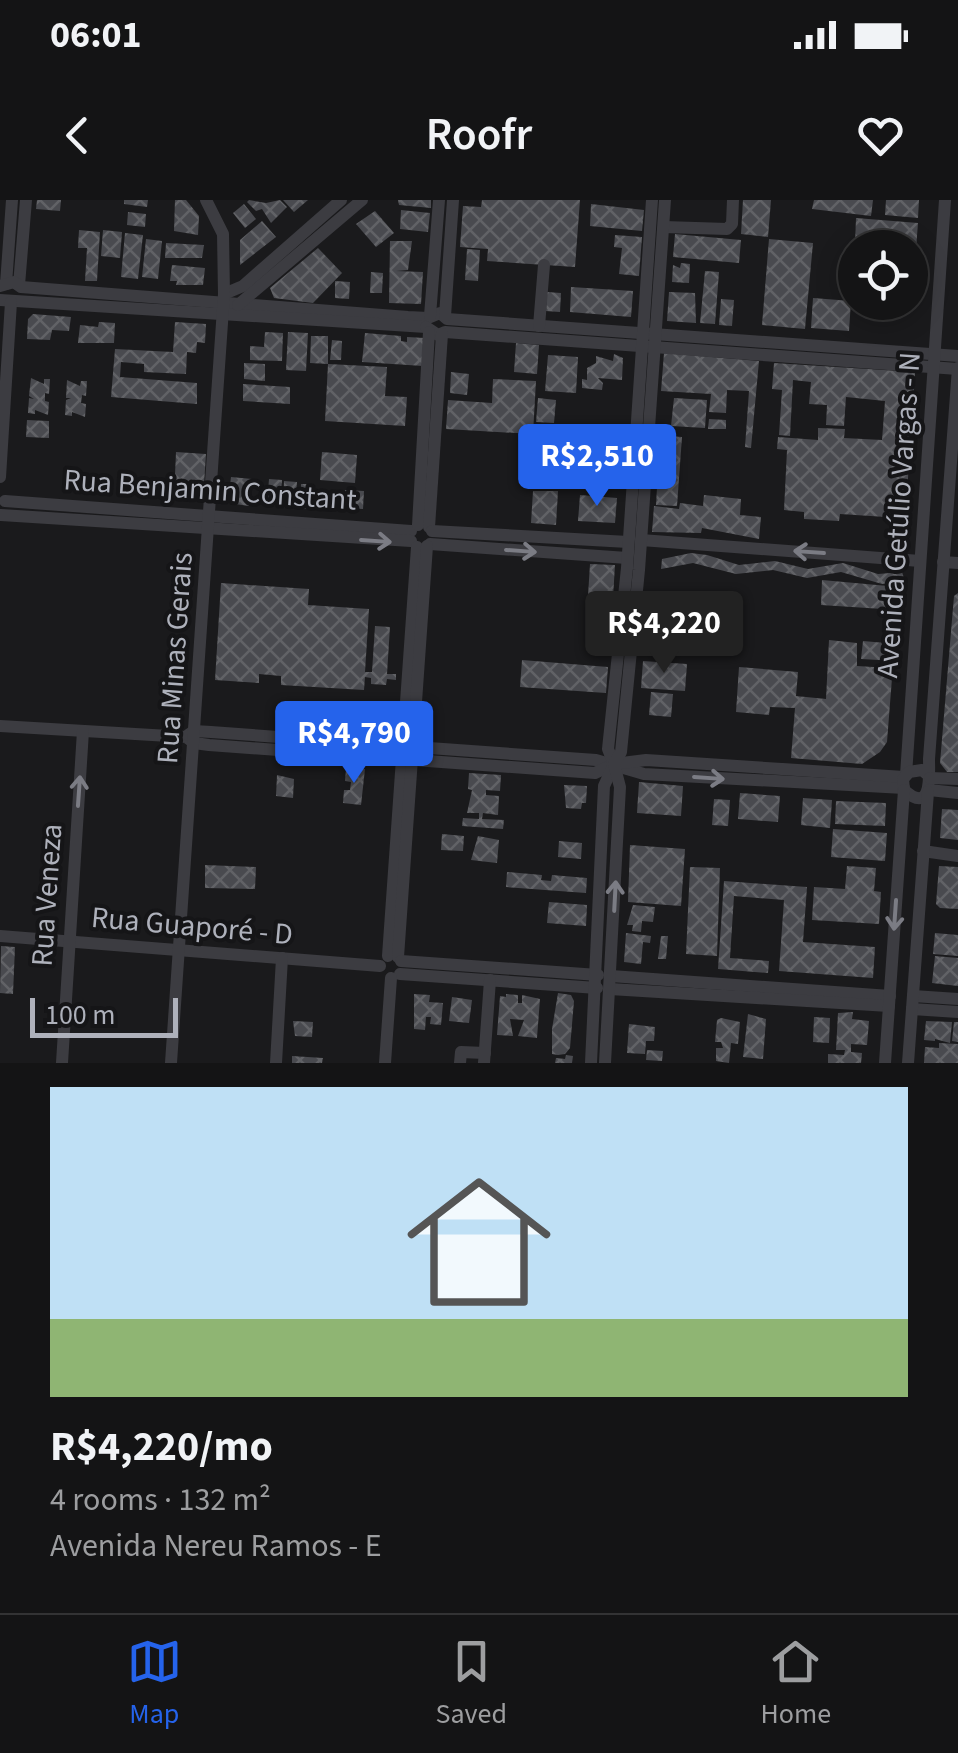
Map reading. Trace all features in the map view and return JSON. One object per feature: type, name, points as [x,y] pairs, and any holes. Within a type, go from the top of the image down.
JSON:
[{"type":"street","points":[[0,477],[12,200]]},
{"type":"street","points":[[9,292],[26,200]]},
{"type":"street","name":"Rua Minas Gerais","points":[[171,1063],[223,303],[223,234],[206,200]]},
{"type":"street","points":[[223,303],[341,200]]},
{"type":"street","points":[[238,309],[362,200]]},
{"type":"street","points":[[385,1063],[437,324],[439,200]]},
{"type":"street","points":[[437,324],[453,200]]},
{"type":"street","points":[[614,764],[621,752],[649,341],[652,200]]},
{"type":"street","points":[[649,341],[666,200]]},
{"type":"street","points":[[664,227],[726,229],[732,224],[733,200]]},
{"type":"street","name":"Avenida Getúlio Vargas - N","points":[[885,1063],[945,200]]},
{"type":"street","points":[[539,326],[544,265]]},
{"type":"street","points":[[9,292],[223,303],[238,309],[936,361],[958,368]]},
{"type":"street","points":[[437,324],[539,326],[649,341]]},
{"type":"street","points":[[936,361],[958,356]]},
{"type":"street","name":"Avenida Getúlio Vargas - N","points":[[908,1063],[958,368]]},
{"type":"street","name":"Rua Benjamin Constant","points":[[2,507],[422,536]]},
{"type":"street","points":[[422,536],[635,541],[920,560]]},
{"type":"street","points":[[422,536],[628,558]]},
{"type":"street","points":[[599,556],[600,540]]},
{"type":"street","points":[[591,1063],[604,982],[620,787],[608,749],[628,558],[635,541]]},
{"type":"street","points":[[942,562],[958,563]]},
{"type":"street","points":[[0,726],[614,764],[644,774],[905,782],[918,769],[929,784],[958,793]]},
{"type":"street","name":"Rua Veneza","points":[[62,1063],[82,730]]},
{"type":"street","points":[[905,782],[916,797],[929,784],[958,780]]},
{"type":"street","points":[[924,852],[958,856]]},
{"type":"street","name":"Rua Guaporé - D","points":[[0,936],[889,1001]]},
{"type":"street","points":[[276,1063],[282,958]]},
{"type":"street","name":"Rua Guaporé - D","points":[[393,965],[420,976],[556,979]]},
{"type":"street","points":[[460,1063],[461,1052],[485,1058],[490,980]]},
{"type":"street","points":[[604,982],[605,1063]]},
{"type":"street","points":[[912,1002],[958,1000]]},
{"type":"street","points":[[912,1002],[958,1012]]},
{"type":"building","points":[[37,200],[61,200],[60,211],[36,209]]},
{"type":"building","points":[[124,200],[148,200],[147,207],[124,204]]},
{"type":"building","points":[[175,200],[186,200],[199,216],[198,235],[174,231]]},
{"type":"building","points":[[249,200],[280,200],[287,207],[271,223],[262,209],[256,211]]},
{"type":"building","points":[[283,200],[308,200],[294,212]]},
{"type":"building","points":[[398,200],[431,200],[431,208],[399,205]]},
{"type":"building","points":[[482,200],[580,200],[575,267],[487,261],[488,249],[460,247],[463,206],[481,207]]},
{"type":"building","points":[[743,200],[771,200],[768,237],[741,234]]},
{"type":"building","points":[[814,200],[873,200],[871,216],[812,209]]},
{"type":"building","points":[[886,200],[919,200],[918,218],[885,215]]},
{"type":"building","points":[[244,204],[256,219],[245,228],[233,213]]},
{"type":"building","points":[[591,204],[644,210],[642,231],[590,226]]},
{"type":"building","points":[[401,210],[430,213],[428,232],[400,229]]},
{"type":"building","points":[[375,211],[394,233],[376,247],[356,224]]},
{"type":"building","points":[[128,212],[146,214],[145,227],[127,225]]},
{"type":"building","points":[[856,218],[918,223],[917,230],[856,230]]},
{"type":"building","points":[[262,221],[276,237],[240,265],[240,240]]},
{"type":"building","points":[[79,230],[100,232],[97,281],[85,281],[87,248],[78,248]]},
{"type":"building","points":[[103,230],[122,232],[120,258],[101,256]]},
{"type":"building","points":[[125,233],[143,235],[138,279],[121,277]]},
{"type":"building","points":[[675,234],[741,240],[739,263],[673,257]]},
{"type":"building","points":[[615,235],[642,237],[639,276],[619,274],[622,248],[614,247]]},
{"type":"building","points":[[146,239],[162,241],[158,279],[142,277]]},
{"type":"building","points":[[769,239],[813,243],[805,329],[762,325]]},
{"type":"building","points":[[390,241],[412,241],[408,270],[396,271],[423,272],[421,304],[389,303]]},
{"type":"building","points":[[166,243],[204,245],[202,258],[165,258]]},
{"type":"building","points":[[318,248],[342,273],[313,303],[274,298],[270,288]]},
{"type":"building","points":[[467,249],[480,250],[478,281],[465,280]]},
{"type":"building","points":[[681,263],[690,264],[689,283],[672,282],[673,265],[680,268]]},
{"type":"building","points":[[172,265],[205,268],[203,285],[176,285],[177,281],[170,281]]},
{"type":"building","points":[[705,271],[719,272],[715,324],[700,323]]},
{"type":"building","points":[[371,272],[383,273],[382,293],[370,293]]},
{"type":"building","points":[[335,281],[350,282],[349,299],[335,298]]},
{"type":"building","points":[[571,287],[633,291],[631,317],[570,312]]},
{"type":"building","points":[[547,292],[561,293],[560,312],[546,311]]},
{"type":"building","points":[[669,292],[695,293],[696,323],[667,321]]},
{"type":"building","points":[[813,298],[838,300],[838,320],[850,320],[849,331],[811,328]]},
{"type":"building","points":[[721,299],[734,300],[732,326],[719,325]]},
{"type":"building","points":[[33,314],[71,317],[69,331],[52,330],[50,340],[27,339],[28,319]]},
{"type":"building","points":[[99,322],[115,323],[114,343],[78,343],[80,325],[98,327]]},
{"type":"building","points":[[175,322],[206,324],[205,343],[197,342],[196,353],[187,352],[186,374],[144,372],[144,364],[121,362],[120,377],[197,383],[197,404],[111,397],[115,349],[173,352]]},
{"type":"building","points":[[265,332],[283,333],[282,361],[250,360],[250,346],[264,347]]},
{"type":"building","points":[[288,332],[308,333],[306,371],[286,370]]},
{"type":"building","points":[[365,333],[401,336],[401,341],[407,342],[407,337],[425,338],[423,366],[362,362]]},
{"type":"building","points":[[311,336],[328,336],[328,364],[310,363]]},
{"type":"building","points":[[332,340],[342,341],[341,360],[330,360]]},
{"type":"building","points":[[516,343],[539,345],[537,374],[514,372]]},
{"type":"building","points":[[664,353],[759,361],[751,448],[745,447],[749,391],[727,390],[726,413],[709,412],[711,394],[661,391]]},
{"type":"building","points":[[614,354],[623,358],[622,380],[598,378],[603,383],[602,390],[582,388],[582,379],[587,380],[587,368],[596,363],[596,356],[613,361]]},
{"type":"building","points":[[548,355],[578,357],[576,393],[545,391]]},
{"type":"building","points":[[244,363],[265,364],[265,381],[244,379]]},
{"type":"building","points":[[774,363],[915,372],[911,441],[906,441],[907,498],[901,498],[901,518],[840,514],[839,521],[804,519],[804,512],[784,510],[787,450],[777,449],[778,437],[818,440],[818,428],[845,429],[844,438],[882,440],[885,401],[846,397],[844,426],[826,425],[827,405],[809,404],[811,382],[793,380],[790,436],[779,435],[782,390],[772,389]]},
{"type":"building","points":[[328,364],[387,367],[385,396],[407,397],[405,426],[325,421]]},
{"type":"building","points":[[451,372],[469,374],[467,395],[450,393]]},
{"type":"building","points":[[31,378],[44,384],[44,379],[50,379],[49,394],[45,393],[48,415],[35,410],[35,414],[28,413],[29,398],[34,399],[29,396]]},
{"type":"building","points":[[493,379],[536,381],[533,434],[446,429],[448,400],[492,403]]},
{"type":"building","points":[[67,380],[80,386],[81,381],[87,381],[81,403],[86,404],[85,417],[72,412],[72,416],[65,415],[66,400],[71,398],[66,398]]},
{"type":"building","points":[[243,384],[290,387],[290,404],[243,401]]},
{"type":"building","points":[[538,398],[556,400],[554,423],[536,422]]},
{"type":"building","points":[[674,398],[707,400],[705,428],[671,426]]},
{"type":"building","points":[[709,419],[726,420],[726,429],[708,429]]},
{"type":"building","points":[[27,420],[49,421],[49,438],[26,437]]},
{"type":"building","points":[[660,435],[682,437],[677,506],[656,505]]},
{"type":"building","points":[[176,452],[206,454],[203,500],[174,498]]},
{"type":"building","points":[[322,452],[357,455],[355,483],[320,480]]},
{"type":"building","points":[[231,477],[252,479],[249,506],[228,503]]},
{"type":"building","points":[[269,479],[282,480],[280,506],[267,505]]},
{"type":"building","points":[[284,481],[297,482],[295,508],[283,507]]},
{"type":"building","points":[[301,484],[312,484],[310,509],[300,508]]},
{"type":"building","points":[[345,490],[364,491],[363,509],[344,508]]},
{"type":"building","points":[[331,491],[342,491],[340,510],[330,510]]},
{"type":"building","points":[[533,491],[558,491],[556,525],[531,523]]},
{"type":"building","points":[[580,495],[617,498],[615,523],[578,521]]},
{"type":"building","points":[[704,495],[741,499],[740,515],[761,517],[759,539],[702,528],[701,533],[652,532],[654,506],[703,506]]},
{"type":"building","points":[[691,553],[739,565],[775,561],[808,569],[843,563],[878,574],[902,572],[905,581],[882,584],[841,572],[807,578],[773,570],[736,574],[693,563],[661,569],[662,559]]},
{"type":"building","points":[[590,564],[615,565],[613,598],[588,596]]},
{"type":"building","points":[[822,580],[899,587],[898,610],[821,605]]},
{"type":"building","points":[[221,583],[309,589],[308,605],[369,609],[365,672],[372,672],[375,626],[390,627],[387,674],[396,674],[396,680],[387,679],[386,685],[371,684],[371,678],[365,677],[364,690],[281,685],[281,676],[259,674],[259,683],[215,680]]},
{"type":"building","points":[[958,593],[958,772],[947,772],[940,763],[954,596]]},
{"type":"building","points":[[829,640],[857,643],[857,666],[890,668],[887,742],[862,764],[791,758],[795,708],[770,707],[769,715],[736,712],[739,667],[798,672],[796,696],[826,699]]},
{"type":"building","points":[[863,641],[897,644],[896,661],[861,659]]},
{"type":"building","points":[[522,660],[608,667],[606,693],[520,687]]},
{"type":"building","points":[[643,661],[687,664],[685,691],[641,688]]},
{"type":"building","points":[[651,692],[673,694],[671,717],[649,715]]},
{"type":"building","points":[[346,768],[365,769],[361,805],[343,803],[344,790],[350,790],[351,782],[345,781]]},
{"type":"building","points":[[469,773],[501,775],[500,791],[486,790],[486,795],[499,796],[498,815],[483,813],[482,819],[504,820],[503,829],[462,826],[463,818],[479,819],[479,813],[467,813],[472,790],[468,789]]},
{"type":"building","points":[[277,775],[294,779],[293,798],[276,796]]},
{"type":"building","points":[[639,782],[683,786],[681,816],[637,813]]},
{"type":"building","points":[[564,785],[587,786],[586,803],[582,803],[581,809],[566,808]]},
{"type":"building","points":[[740,793],[780,796],[778,822],[738,819]]},
{"type":"building","points":[[803,798],[832,800],[830,828],[801,825]]},
{"type":"building","points":[[714,799],[730,800],[728,826],[712,825]]},
{"type":"building","points":[[836,801],[886,803],[885,826],[835,824]]},
{"type":"building","points":[[942,809],[958,810],[958,840],[940,838]]},
{"type":"building","points":[[833,829],[887,833],[885,861],[831,857]]},
{"type":"building","points":[[442,834],[464,836],[463,851],[441,850]]},
{"type":"building","points":[[478,836],[499,840],[497,863],[471,860]]},
{"type":"building","points":[[559,841],[582,843],[581,859],[558,857]]},
{"type":"building","points":[[630,845],[685,849],[681,906],[628,902]]},
{"type":"building","points":[[205,865],[256,867],[255,889],[205,888]]},
{"type":"building","points":[[847,866],[876,868],[874,891],[881,892],[879,924],[812,920],[814,887],[845,889]]},
{"type":"building","points":[[939,866],[958,867],[958,909],[940,908],[936,904]]},
{"type":"building","points":[[690,867],[720,868],[717,956],[686,954]]},
{"type":"building","points":[[507,872],[542,875],[541,880],[551,881],[552,875],[587,878],[586,893],[506,887]]},
{"type":"building","points":[[724,881],[807,887],[803,942],[875,947],[873,978],[779,971],[784,900],[734,896],[730,958],[769,961],[768,973],[718,969]]},
{"type":"building","points":[[549,902],[587,905],[586,926],[547,923]]},
{"type":"building","points":[[633,905],[655,907],[653,922],[642,921],[641,932],[632,931],[633,925],[627,925]]},
{"type":"building","points":[[626,933],[651,936],[650,943],[643,942],[641,964],[624,962]]},
{"type":"building","points":[[935,933],[958,935],[958,956],[933,954]]},
{"type":"building","points":[[661,936],[668,936],[666,959],[658,959]]},
{"type":"building","points":[[1,946],[15,947],[13,994],[0,993]]},
{"type":"building","points":[[935,956],[958,958],[958,986],[932,983]]},
{"type":"building","points":[[558,993],[571,995],[574,1001],[570,1048],[558,1055],[552,1054],[552,1029]]},
{"type":"building","points":[[414,994],[430,995],[429,1002],[443,1003],[441,1025],[430,1024],[431,1017],[426,1017],[425,1030],[414,1029]]},
{"type":"building","points":[[518,995],[518,1003],[522,1003],[522,995],[540,999],[537,1038],[518,1036],[524,1020],[510,1019],[513,1036],[497,1035],[500,996]]},
{"type":"building","points":[[452,997],[472,1000],[469,1023],[449,1021]]},
{"type":"building","points":[[853,1012],[852,1019],[869,1021],[867,1045],[851,1044],[851,1052],[862,1053],[861,1063],[828,1063],[828,1054],[844,1055],[845,1050],[836,1050],[838,1013]]},
{"type":"building","points":[[748,1014],[766,1019],[763,1059],[743,1057]]},
{"type":"building","points":[[814,1017],[830,1018],[829,1043],[813,1042]]},
{"type":"building","points":[[717,1020],[740,1022],[738,1044],[731,1043],[729,1063],[716,1061],[716,1048],[723,1048],[721,1042],[715,1042]]},
{"type":"building","points":[[293,1021],[313,1022],[312,1037],[295,1036]]},
{"type":"building","points":[[926,1021],[952,1022],[950,1043],[924,1040]]},
{"type":"building","points":[[954,1022],[958,1022],[958,1042],[952,1041]]},
{"type":"building","points":[[629,1024],[655,1027],[654,1041],[646,1041],[645,1054],[627,1053]]},
{"type":"building","points":[[939,1043],[958,1044],[958,1063],[924,1063],[925,1047],[939,1048]]},
{"type":"building","points":[[647,1050],[663,1051],[662,1061],[646,1060]]},
{"type":"building","points":[[566,1055],[573,1056],[572,1063],[555,1063],[556,1058],[565,1059]]},
{"type":"building","points":[[292,1056],[323,1058],[322,1063],[292,1063]]}]
